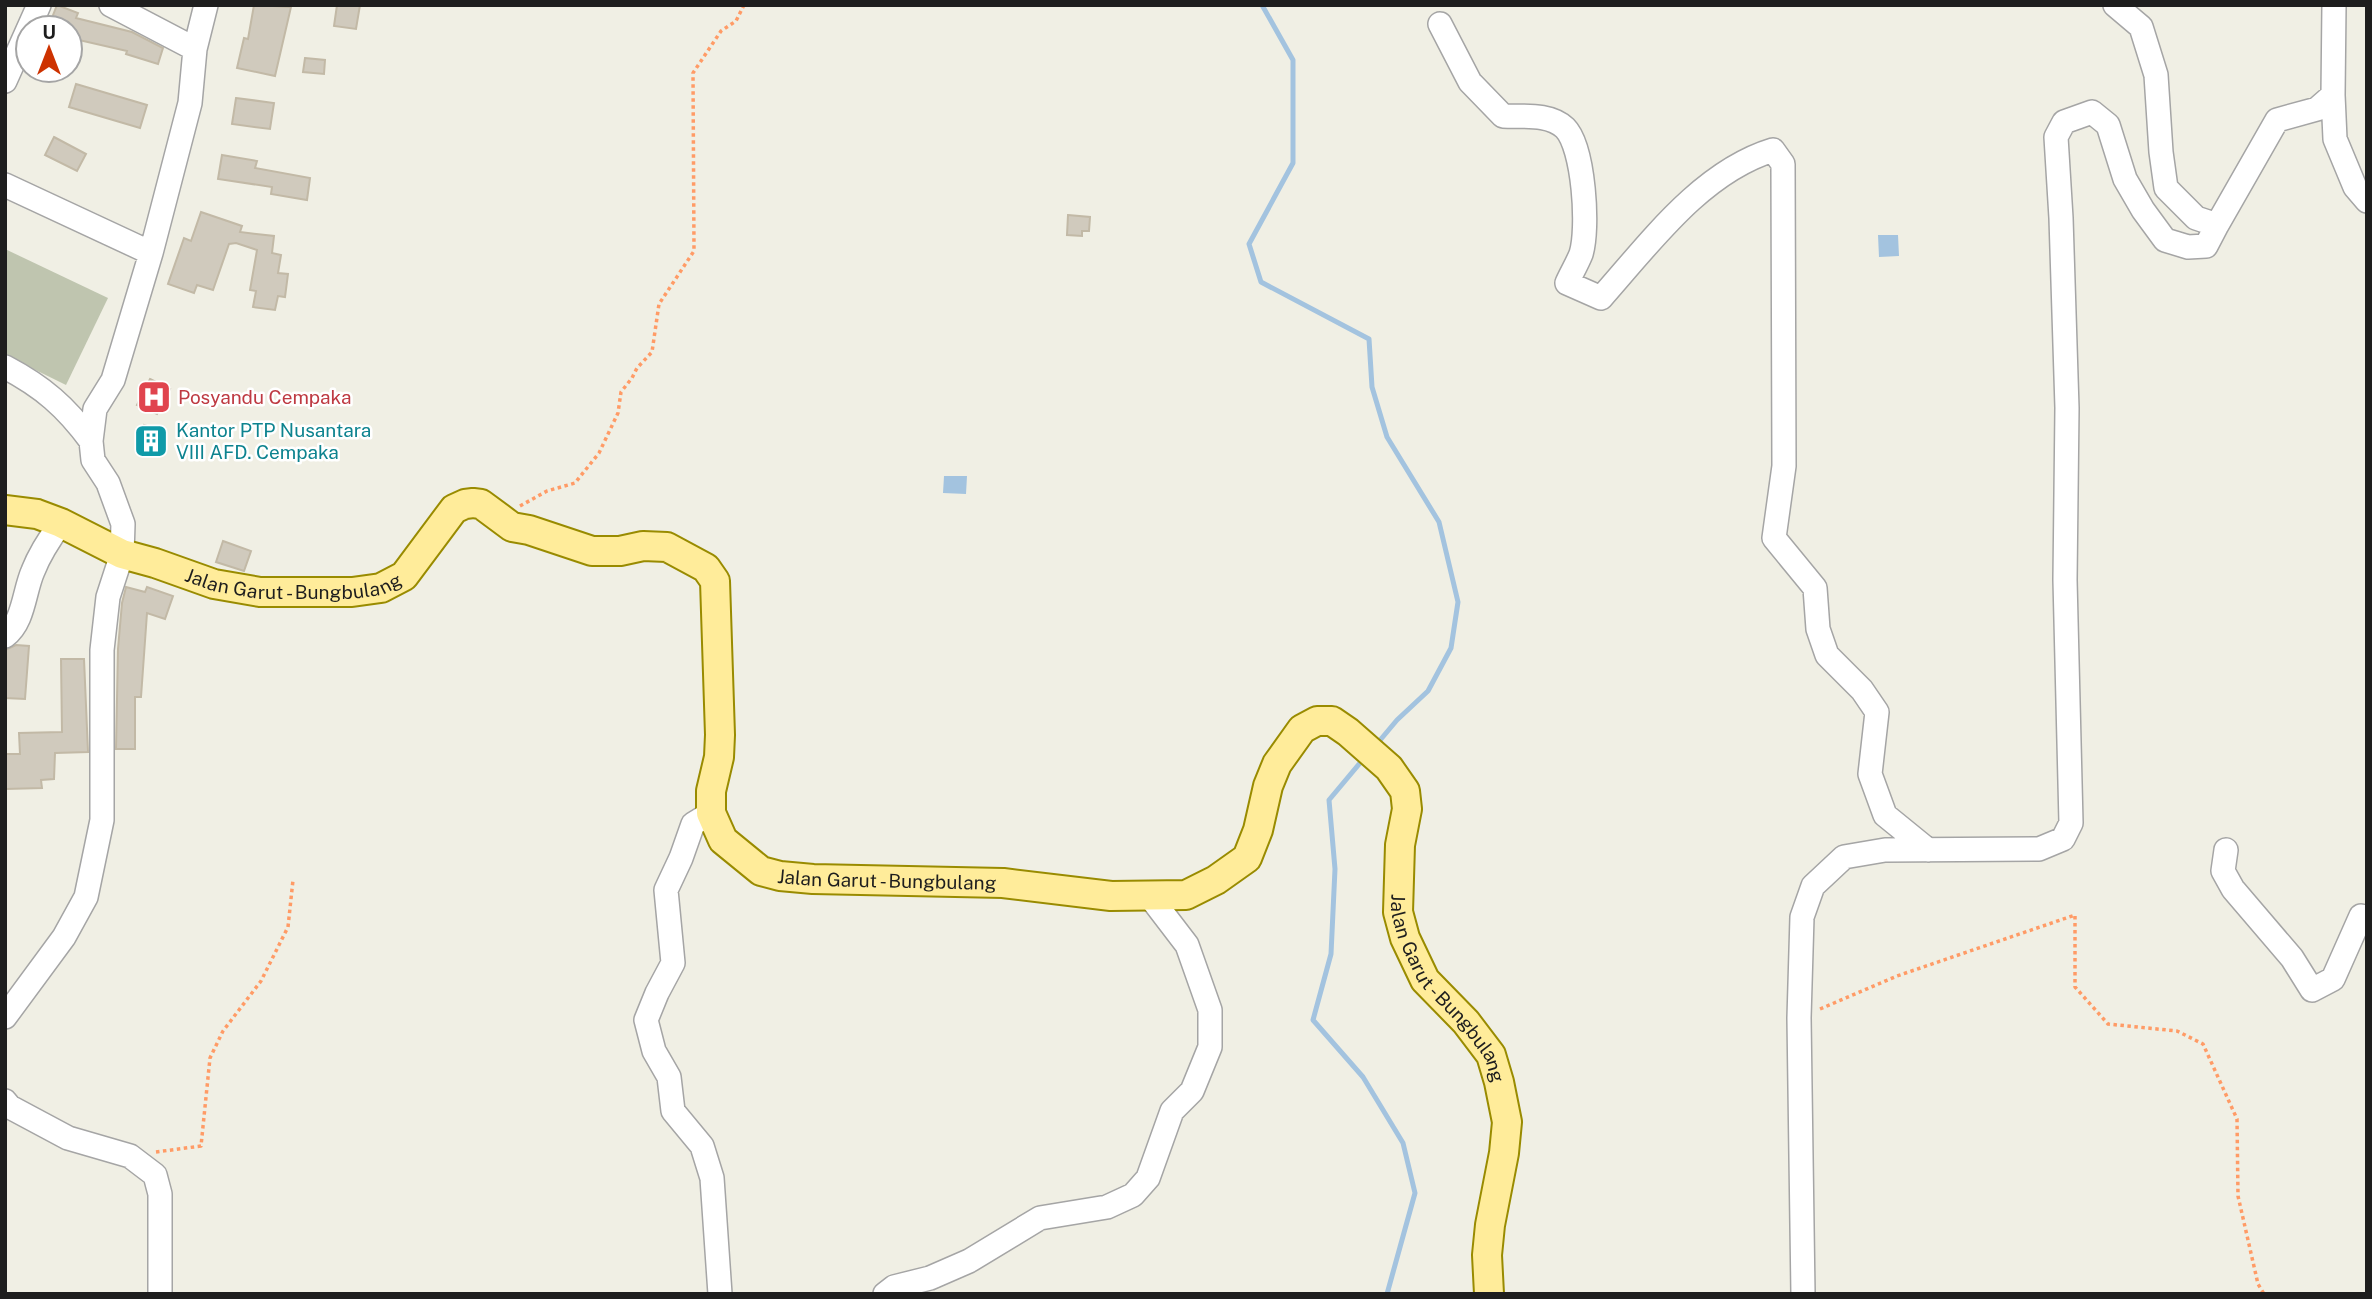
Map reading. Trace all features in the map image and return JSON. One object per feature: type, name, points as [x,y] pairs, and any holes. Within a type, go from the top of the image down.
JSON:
[{"type":"main road","name":"Jalan Garut - Bungbulang","points":[[5,510],[37,514],[122,554],[214,584],[260,592],[352,592],[382,588],[404,576],[445,519],[465,503],[481,504],[512,527],[592,551],[620,551],[643,546],[667,547],[695,561],[712,574],[715,581],[720,713],[719,757],[711,791],[711,813],[723,840],[761,871],[780,876],[880,882],[1003,883],[1111,896],[1186,895],[1216,880],[1247,858],[1277,764],[1303,729],[1317,720],[1332,721],[1349,732],[1389,768],[1405,791],[1407,809],[1400,845],[1398,912],[1405,938],[1425,980],[1466,1022],[1491,1055],[1499,1083],[1507,1122],[1490,1225],[1487,1255],[1489,1294]]},
{"type":"street","points":[[5,80],[39,5]]},
{"type":"street","points":[[111,5],[195,49]]},
{"type":"street","points":[[5,1017],[64,937],[86,897],[102,820],[102,650],[108,597],[122,554],[123,524],[108,483],[93,460],[91,441],[95,409],[113,380],[150,253],[190,103],[195,49],[206,5]]},
{"type":"street","points":[[2116,5],[2141,27],[2155,75],[2166,188],[2196,218],[2217,225]]},
{"type":"street","points":[[2334,5],[2335,139],[2356,187],[2367,201]]},
{"type":"street","points":[[1440,24],[1470,82],[1503,116],[1548,118],[1566,129],[1580,159],[1584,206],[1582,252],[1567,284],[1601,298],[1674,215],[1709,185],[1758,154],[1773,149],[1783,164],[1784,466],[1774,538],[1815,588],[1818,629],[1827,655],[1862,690],[1877,712],[1870,774],[1885,815],[1928,850]]},
{"type":"street","points":[[1803,1294],[1799,1018],[1802,917],[1813,886],[1844,857],[1885,850],[2039,849],[2063,839],[2071,823],[2065,580],[2067,408],[2056,137],[2064,122],[2092,112],[2108,125],[2125,179],[2165,240],[2188,247],[2206,246],[2277,120],[2317,109],[2333,96]]},
{"type":"street","points":[[5,185],[150,253]]},
{"type":"street","points":[[5,366],[29,379],[69,411],[91,441]]},
{"type":"street","points":[[5,636],[17,621],[41,552],[61,523]]},
{"type":"street","points":[[711,813],[693,824],[666,890],[673,963],[646,1020],[654,1051],[669,1077],[673,1111],[702,1146],[712,1178],[719,1294]]},
{"type":"street","points":[[2226,850],[2222,871],[2233,889],[2292,958],[2312,990],[2333,979],[2361,916],[2367,918]]},
{"type":"street","points":[[885,1294],[894,1287],[930,1278],[969,1261],[1041,1218],[1107,1207],[1133,1195],[1148,1178],[1172,1111],[1192,1091],[1210,1047],[1210,1010],[1187,946],[1148,894]]},
{"type":"street","points":[[5,1101],[10,1107],[68,1138],[130,1156],[155,1175],[160,1194],[160,1294]]},
{"type":"path","points":[[503,521],[524,502],[547,491],[575,483],[599,453],[618,414],[621,392],[652,352],[659,304],[694,251],[693,73],[722,31],[736,21],[744,5]]},
{"type":"path","points":[[130,1156],[201,1146],[210,1058],[223,1031],[261,981],[288,927],[292,880]]},
{"type":"path","points":[[1799,1018],[1897,976],[2075,915],[2075,987],[2108,1024],[2177,1031],[2203,1044],[2237,1119],[2238,1196],[2258,1284],[2264,1294]]},
{"type":"shaded area","points":[[5,249],[108,298],[66,385],[5,355]]},
{"type":"water","points":[[1878,235],[1898,235],[1899,256],[1879,257]]},
{"type":"water","points":[[944,476],[967,476],[966,494],[943,493]]},
{"type":"building","points":[[57,5],[78,13],[78,14],[53,14]]},
{"type":"building","points":[[254,5],[291,7],[275,76],[237,68],[244,38],[248,39]]},
{"type":"building","points":[[337,5],[360,5],[356,29],[334,26]]},
{"type":"building","points":[[84,20],[132,32],[163,48],[158,64],[126,54],[127,51],[84,41]]},
{"type":"building","points":[[305,58],[325,60],[324,74],[303,72]]},
{"type":"building","points":[[76,84],[147,105],[140,128],[69,107]]},
{"type":"building","points":[[236,98],[274,103],[270,129],[232,124]]},
{"type":"building","points":[[54,137],[86,154],[77,171],[45,155]]},
{"type":"building","points":[[222,155],[257,161],[255,168],[310,178],[307,200],[271,194],[272,187],[218,179]]},
{"type":"building","points":[[201,212],[242,226],[240,232],[274,236],[272,253],[281,255],[278,273],[288,274],[285,297],[278,296],[275,310],[253,307],[256,291],[250,290],[257,250],[236,243],[229,244],[213,290],[197,285],[194,293],[168,284],[184,238],[191,241]]},
{"type":"building","points":[[1068,215],[1090,217],[1089,231],[1082,231],[1082,236],[1067,235]]},
{"type":"building","name":"Posyandu Cempaka","points":[[150,379],[170,389],[157,414],[137,405]]},
{"type":"building","name":"Kantor PTP Nusantara VIII AFD. Cempaka","points":[[144,425],[165,432],[158,456],[137,449]]},
{"type":"building","points":[[223,541],[251,551],[244,571],[216,562]]},
{"type":"building","points":[[126,587],[145,592],[147,587],[173,596],[165,619],[147,613],[141,697],[135,697],[135,749],[116,749],[118,649]]},
{"type":"building","points":[[16,645],[29,646],[25,699],[5,698],[5,650]]},
{"type":"building","points":[[61,659],[84,659],[88,752],[55,753],[54,779],[41,780],[42,788],[6,789],[6,754],[20,754],[19,733],[62,732]]},
{"type":"waterway","points":[[1262,5],[1293,60],[1293,163],[1249,244],[1261,282],[1369,339],[1372,387],[1387,437],[1439,522],[1458,602],[1451,648],[1428,691],[1397,720],[1376,745]]},
{"type":"waterway","points":[[1365,757],[1329,800],[1335,869],[1331,954],[1313,1020],[1363,1077],[1403,1143],[1415,1193],[1387,1294]]},
{"type":"place","name":"Posyandu Cempaka","points":[[154,397]]},
{"type":"place","name":"Kantor PTP Nusantara VIII AFD. Cempaka","points":[[151,441]]}]
